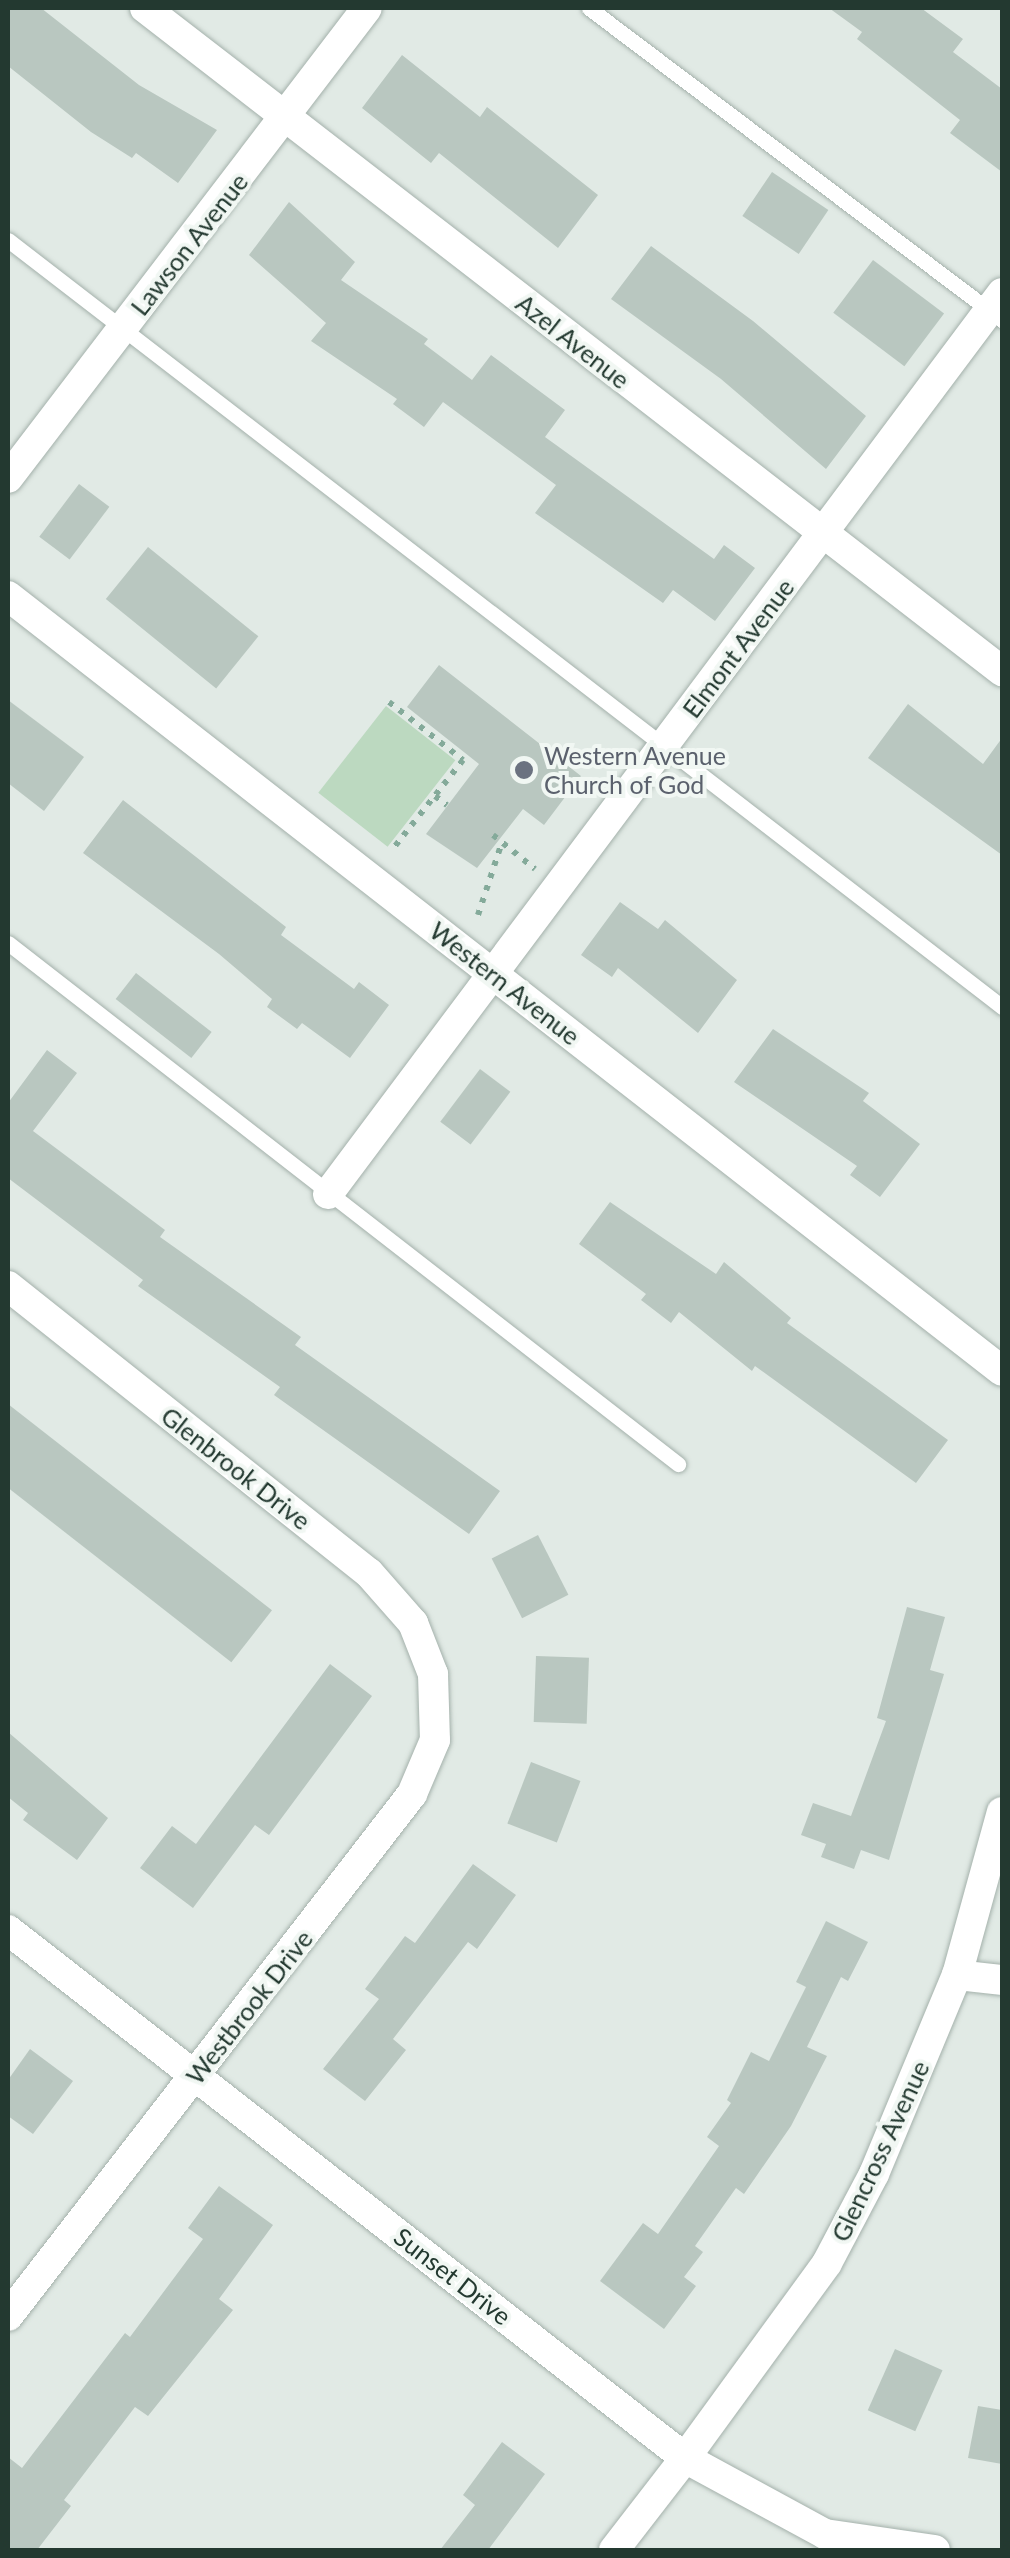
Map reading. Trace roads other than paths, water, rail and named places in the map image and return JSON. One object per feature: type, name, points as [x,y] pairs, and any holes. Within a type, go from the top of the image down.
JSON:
[{"type":"street","name":"Azel Avenue","points":[[145,8],[1002,671]]},
{"type":"street","name":"Lawson Avenue","points":[[8,478],[287,119],[366,8]]},
{"type":"street","name":"Elmont Avenue","points":[[328,1194],[998,308]]},
{"type":"street","name":"Western Avenue","points":[[8,596],[1002,1371]]},
{"type":"street","name":"Glenbrook Drive","points":[[8,1286],[368,1574],[413,1624],[433,1674]]},
{"type":"street","name":"Westbrook Drive","points":[[8,2316],[412,1794],[435,1740],[433,1674]]},
{"type":"street","name":"Glencross Avenue","points":[[614,2550],[828,2263],[874,2174],[957,1974],[1002,1812]]},
{"type":"street","name":"Sunset Drive","points":[[8,1930],[685,2458],[825,2534],[935,2550]]},
{"type":"street","points":[[957,1974],[1002,1980]]},
{"type":"lane","points":[[589,8],[998,308]]},
{"type":"lane","points":[[8,240],[1002,1007]]},
{"type":"lane","points":[[8,943],[678,1464]]},
{"type":"place","name":"Western Avenue Church of God","points":[[524,770]]}]
